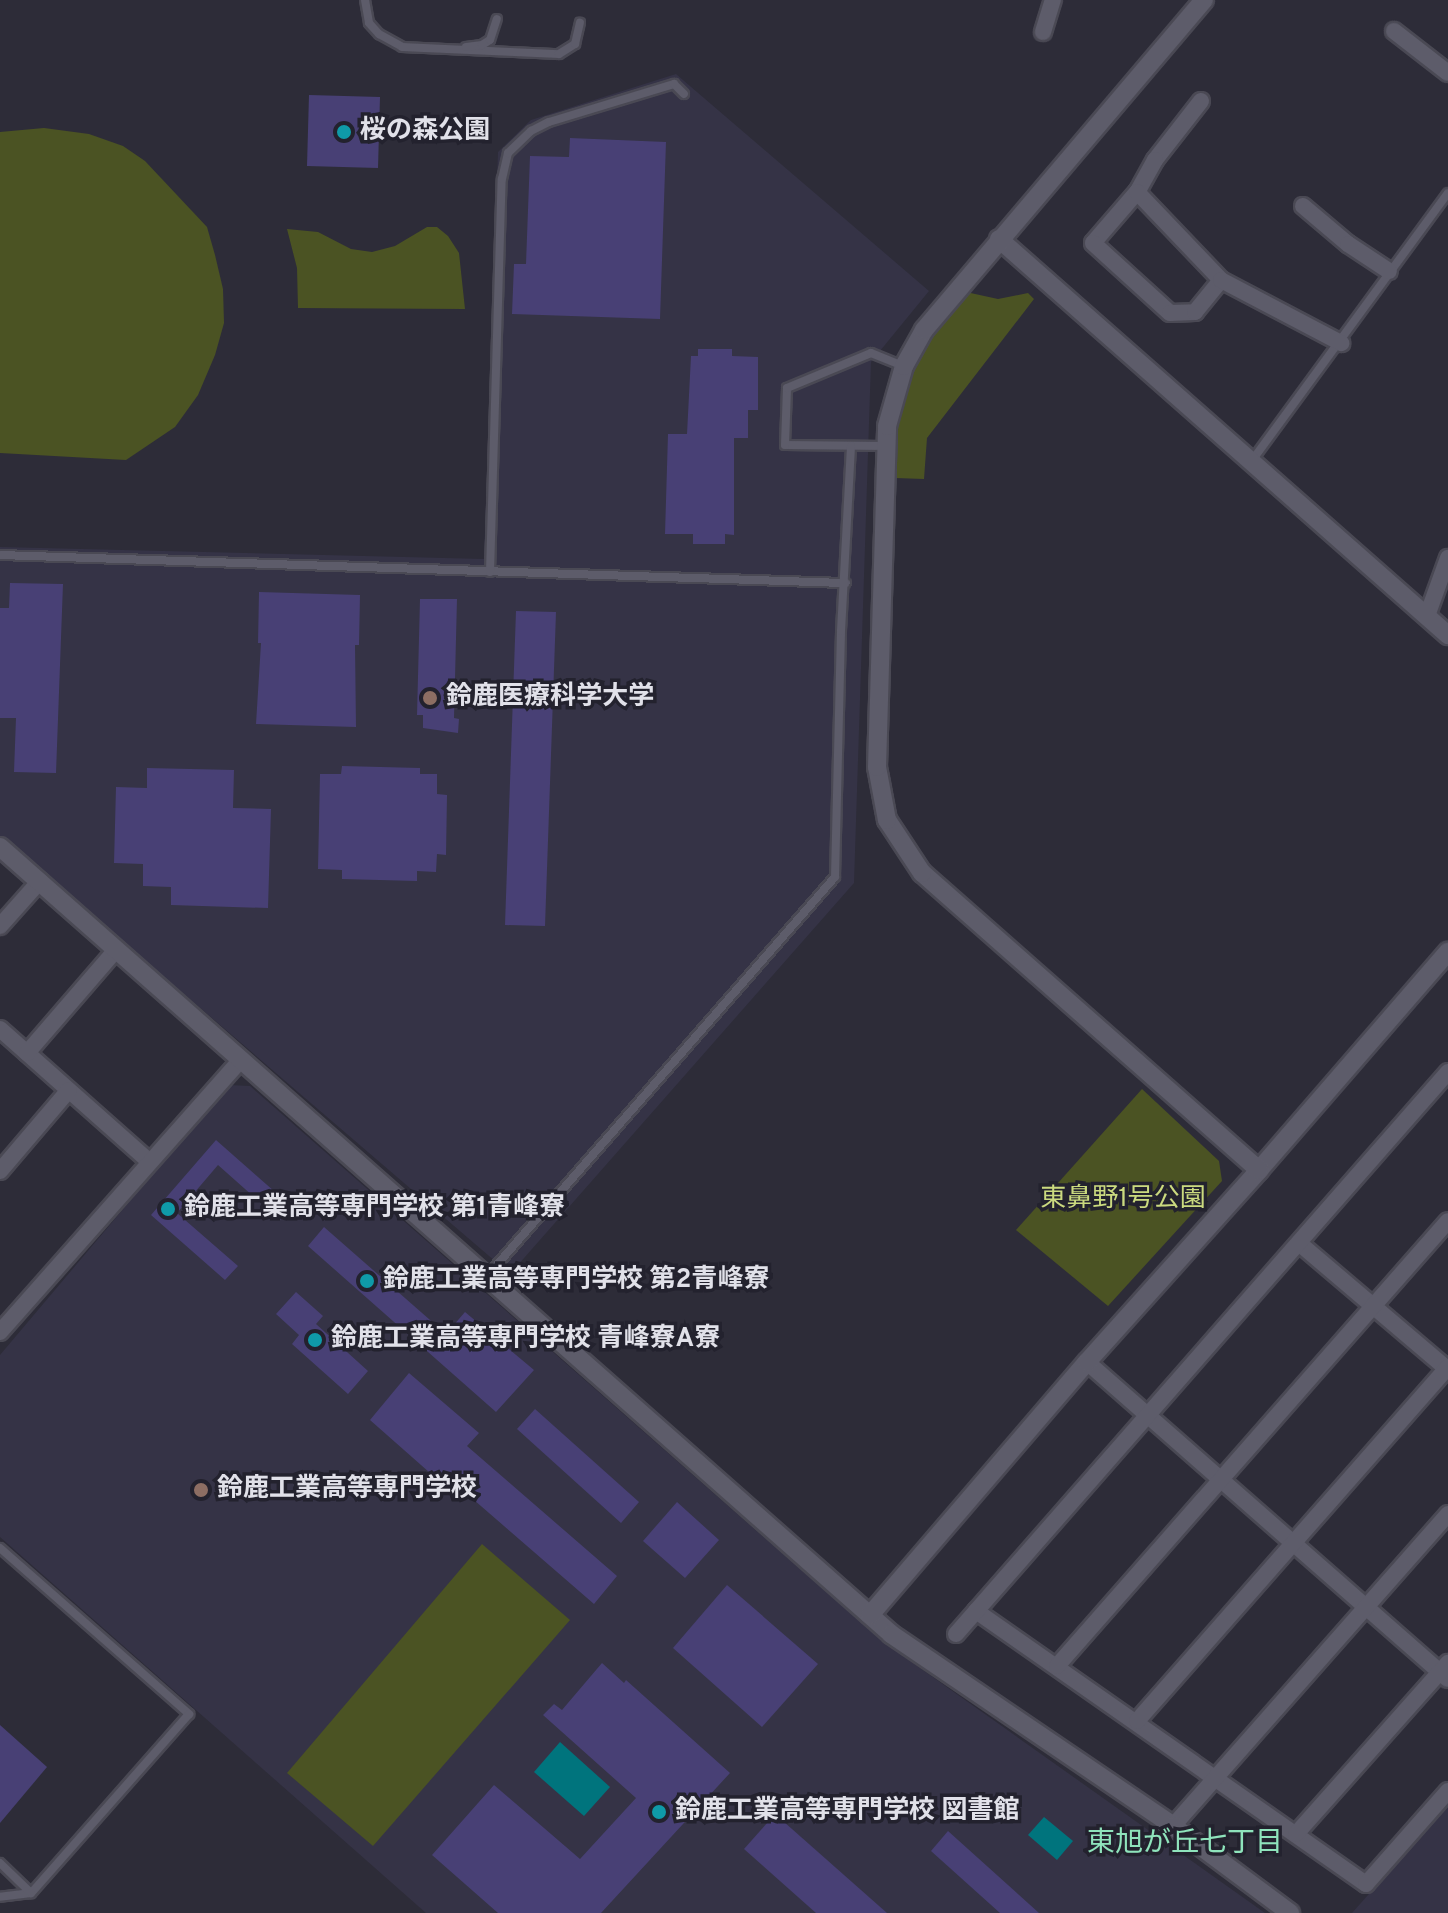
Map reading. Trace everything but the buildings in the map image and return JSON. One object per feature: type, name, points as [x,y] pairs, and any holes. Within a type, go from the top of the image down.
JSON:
[{"type":"street","points":[[1043,32],[1053,0]]},
{"type":"street","points":[[1204,0],[924,330],[904,366],[889,412],[886,446],[877,767],[882,806],[894,832],[922,873],[1259,1170]]},
{"type":"street","points":[[1394,31],[1448,73]]},
{"type":"street","points":[[1201,101],[1155,160],[1137,192],[1093,243],[1170,313],[1195,312],[1221,280]]},
{"type":"street","points":[[1137,192],[1221,280],[1341,343]]},
{"type":"street","points":[[1303,206],[1389,271]]},
{"type":"street","points":[[999,239],[1448,635]]},
{"type":"street","points":[[1427,616],[1448,558]]},
{"type":"street","points":[[0,847],[870,1615],[931,1663],[1173,1826],[1290,1913]]},
{"type":"street","points":[[0,926],[40,881]]},
{"type":"street","points":[[27,1053],[116,950]]},
{"type":"street","points":[[870,1615],[1087,1362],[1445,961]]},
{"type":"street","points":[[0,1029],[150,1162]]},
{"type":"street","points":[[0,1332],[240,1061]]},
{"type":"street","points":[[956,1634],[1448,1072]]},
{"type":"street","points":[[0,1171],[69,1090]]},
{"type":"street","points":[[1057,1666],[1448,1221]]},
{"type":"street","points":[[1137,1721],[1448,1369],[1299,1243]]},
{"type":"street","points":[[1087,1362],[1366,1608],[1445,1672],[1296,1834]]},
{"type":"street","points":[[1173,1826],[1448,1514]]},
{"type":"street","points":[[976,1611],[1366,1884],[1448,1791]]},
{"type":"lane","points":[[365,0],[369,23],[393,43],[442,49],[559,54],[575,44],[580,23]]},
{"type":"lane","points":[[442,49],[482,45],[495,34],[497,19]]},
{"type":"lane","points":[[490,572],[502,179],[508,153],[531,131],[549,122],[674,84],[684,94]]},
{"type":"lane","points":[[1251,462],[1448,193]]},
{"type":"lane","points":[[886,446],[785,445],[787,388],[871,353],[904,366]]},
{"type":"lane","points":[[488,1275],[835,877],[841,631],[846,583],[851,446]]},
{"type":"lane","points":[[0,555],[846,583]]},
{"type":"lane","points":[[0,1548],[189,1714],[31,1893],[0,1897]]},
{"type":"lane","points":[[0,1863],[31,1893]]},
{"type":"shaded area","name":"鈴鹿医療科学大学","points":[[676,74],[929,291],[871,362],[854,883],[510,1274],[0,836],[0,547],[484,559],[498,152],[531,120]]},
{"type":"shaded area","name":"鈴鹿工業高等専門学校","points":[[228,1085],[250,1086],[882,1641],[1265,1913],[426,1913],[0,1537],[0,1355]]},
{"type":"shaded area","points":[[1448,1803],[1448,1913],[1352,1913],[1368,1895]]},
{"type":"green space","points":[[44,128],[89,134],[123,146],[145,161],[207,227],[215,255],[223,289],[224,323],[215,355],[198,395],[175,427],[126,460],[0,453],[0,132]]},
{"type":"green space","points":[[427,227],[437,227],[448,236],[459,253],[465,309],[298,308],[297,268],[287,229],[318,232],[351,249],[372,252],[395,246]]},
{"type":"green space","points":[[966,292],[998,299],[1028,293],[1034,299],[927,438],[924,479],[895,478],[898,418],[911,372],[937,328]]},
{"type":"green space","name":"東鼻野1号公園","points":[[1142,1089],[1219,1161],[1222,1181],[1108,1306],[1016,1230]]},
{"type":"green space","points":[[482,1544],[570,1620],[373,1846],[287,1773]]},
{"type":"water","points":[[560,1742],[610,1787],[584,1816],[534,1772]]},
{"type":"water","points":[[1044,1817],[1073,1841],[1057,1860],[1028,1835]]},
{"type":"place","name":"桜の森公園","points":[[344,132]]},
{"type":"place","name":"鈴鹿医療科学大学","points":[[430,698]]},
{"type":"place","name":"鈴鹿工業高等専門学校 第1青峰寮","points":[[168,1209]]},
{"type":"place","name":"鈴鹿工業高等専門学校 第2青峰寮","points":[[367,1281]]},
{"type":"place","name":"鈴鹿工業高等専門学校 青峰寮A寮","points":[[315,1340]]},
{"type":"place","name":"鈴鹿工業高等専門学校","points":[[201,1490]]},
{"type":"place","name":"鈴鹿工業高等専門学校 図書館","points":[[659,1812]]},
{"type":"district","name":"東旭が丘七丁目","points":[[1185,1844]]}]
